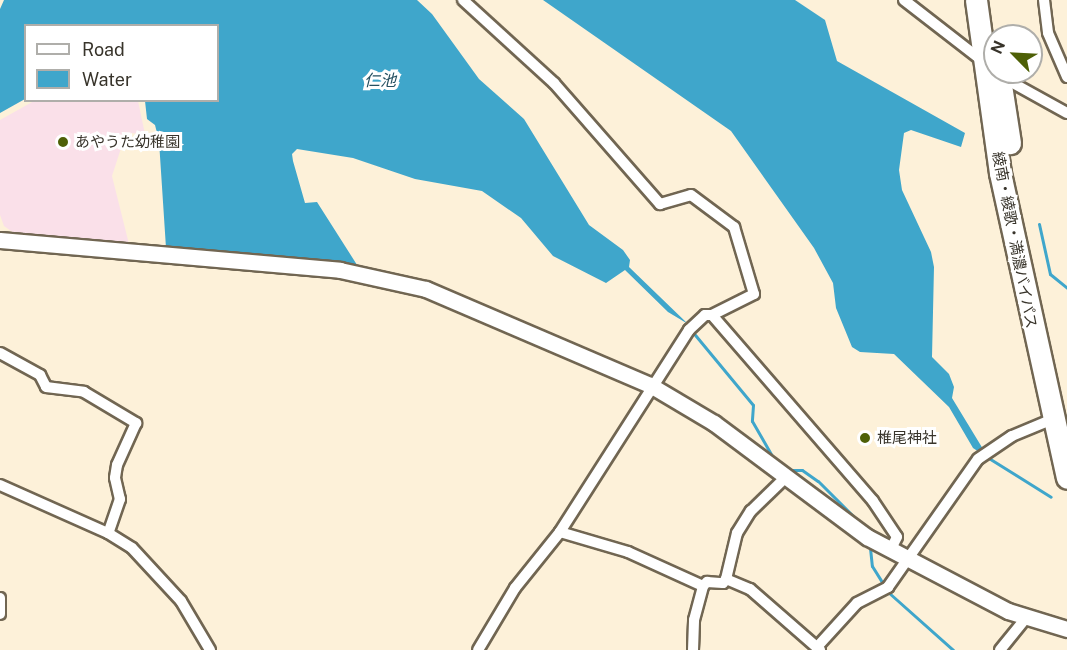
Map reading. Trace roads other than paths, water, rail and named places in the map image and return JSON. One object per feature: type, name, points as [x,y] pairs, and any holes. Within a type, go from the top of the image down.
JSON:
[{"type":"highway","name":"綾南・綾歌・満濃バイパス","points":[[976,0],[983,26]]},
{"type":"highway","points":[[990,0],[993,24]]},
{"type":"highway","name":"綾南・綾歌・満濃バイパス","points":[[996,84],[1002,183],[1060,419],[1067,478]]},
{"type":"street","points":[[463,0],[554,83],[660,204],[691,195],[734,227],[754,294],[712,315],[705,315],[690,328],[651,385],[560,532],[515,588],[478,650]]},
{"type":"street","points":[[904,0],[983,62]]},
{"type":"street","points":[[1044,0],[1048,33],[1067,77]]},
{"type":"street","points":[[1017,84],[1067,113]]},
{"type":"street","points":[[0,240],[389,278],[426,289],[651,385],[714,423],[786,477],[909,560],[1026,618],[1067,629]]},
{"type":"street","points":[[712,315],[873,501],[897,537],[891,549]]},
{"type":"street","points":[[0,353],[40,375],[46,387],[84,392],[136,423],[117,465],[114,478],[120,499],[108,533]]},
{"type":"street","points":[[726,579],[750,589],[819,649],[857,603],[888,587],[984,454],[1012,436],[1060,419]]},
{"type":"street","points":[[693,650],[694,620],[703,586],[707,582],[723,583],[726,579],[737,533],[751,511],[786,477]]},
{"type":"street","points":[[0,485],[108,533],[154,568],[181,601],[210,650]]},
{"type":"street","points":[[560,532],[628,552],[703,586]]},
{"type":"street","points":[[0,598],[0,614]]},
{"type":"street","points":[[1000,650],[1026,618]]},
{"type":"water","name":"仁池","points":[[4,0],[417,0],[432,14],[479,79],[524,119],[589,225],[623,250],[630,260],[629,267],[688,324],[668,312],[625,270],[606,283],[553,256],[521,218],[482,191],[415,179],[353,158],[297,149],[292,154],[293,161],[305,203],[317,202],[359,268],[166,248],[159,141],[155,125],[147,119],[145,102],[219,102],[219,24],[24,24],[24,100],[0,113],[0,9]]},
{"type":"water","points":[[543,0],[795,0],[825,20],[837,61],[965,133],[961,147],[911,130],[904,133],[899,170],[902,190],[931,252],[934,267],[932,357],[949,374],[954,387],[952,398],[983,449],[979,452],[973,448],[949,407],[894,354],[860,352],[852,347],[836,308],[833,283],[814,248],[731,131]]},
{"type":"waterway","points":[[1039,224],[1050,274],[1067,288]]},
{"type":"waterway","points":[[691,330],[753,405],[752,421],[775,461]]},
{"type":"waterway","points":[[987,457],[1051,497]]},
{"type":"waterway","points":[[788,470],[802,470],[818,481],[858,521]]},
{"type":"waterway","points":[[870,548],[872,566],[882,582]]},
{"type":"waterway","points":[[888,592],[953,650]]},
{"type":"place","name":"あやうた幼稚園","points":[[63,142]]},
{"type":"place","name":"椎尾神社","points":[[865,438]]}]
